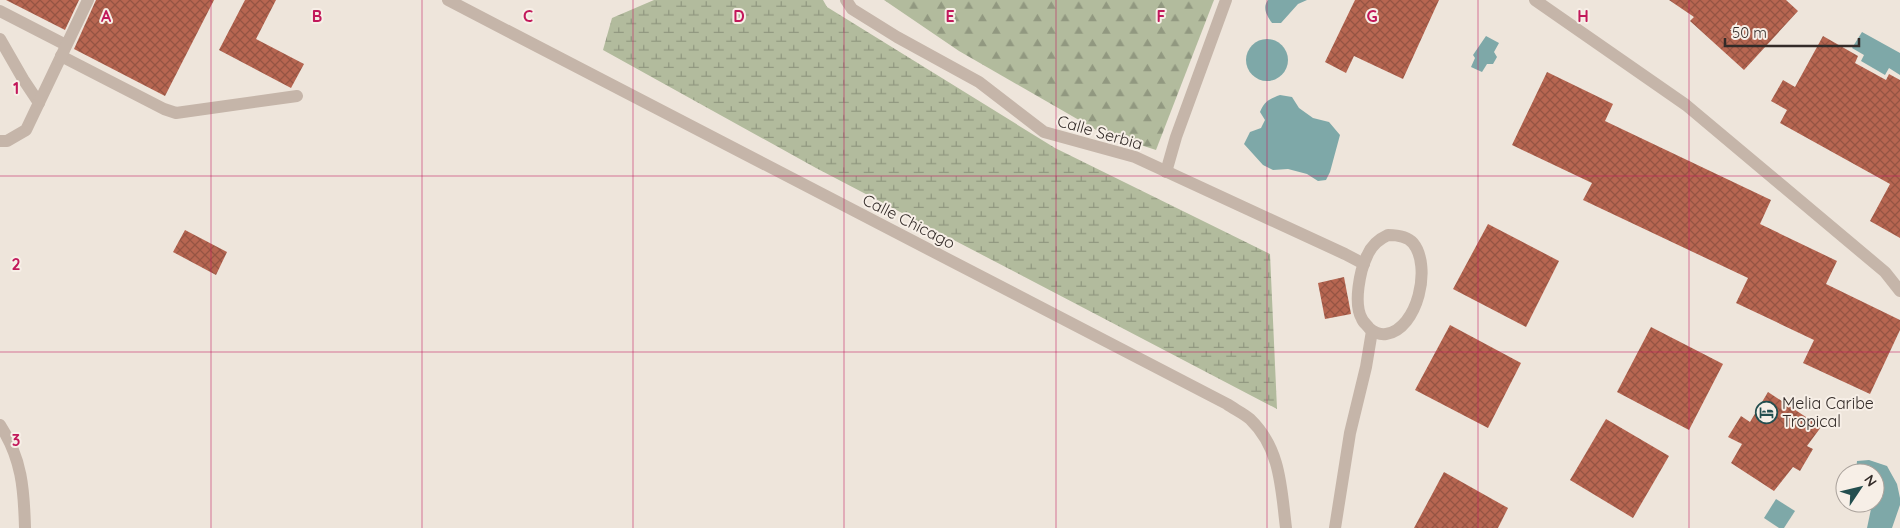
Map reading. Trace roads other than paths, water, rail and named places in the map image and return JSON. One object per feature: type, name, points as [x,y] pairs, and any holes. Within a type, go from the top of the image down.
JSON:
[{"type":"lane","points":[[0,141],[8,141],[26,130],[88,0]]},
{"type":"lane","name":"Calle Chicago","points":[[448,0],[1227,404],[1249,419],[1266,439],[1277,463],[1286,528]]},
{"type":"lane","name":"Calle Serbia","points":[[846,0],[852,9],[889,32],[980,82],[1044,132],[1135,158],[1364,264]]},
{"type":"lane","points":[[1166,172],[1176,138],[1226,0]]},
{"type":"lane","points":[[1535,0],[1686,105],[1885,272],[1900,291]]},
{"type":"lane","points":[[0,11],[164,109],[176,112],[297,96]]},
{"type":"lane","points":[[0,39],[39,103]]},
{"type":"lane","points":[[1388,235],[1400,236],[1413,243],[1421,261],[1422,281],[1418,298],[1411,314],[1394,333],[1382,334],[1372,331],[1361,318],[1357,301],[1361,274],[1367,255],[1379,240],[1388,235]]},
{"type":"lane","points":[[1335,528],[1350,434],[1366,367],[1372,331]]},
{"type":"lane","points":[[0,425],[19,464],[24,492],[25,528]]},
{"type":"lane","points":[[0,454],[13,449]]},
{"type":"water","points":[[1268,0],[1307,0],[1298,4],[1281,23],[1272,23],[1265,9]]},
{"type":"water","points":[[1862,32],[1900,53],[1900,75],[1889,68],[1885,75],[1861,61],[1864,55],[1852,48]]},
{"type":"water","points":[[1486,36],[1499,43],[1494,52],[1497,57],[1493,64],[1487,64],[1482,72],[1471,67],[1475,58],[1473,55]]},
{"type":"water","points":[[1263,39],[1271,39],[1282,45],[1288,60],[1282,75],[1271,81],[1263,81],[1252,75],[1246,64],[1246,56],[1252,45]]},
{"type":"water","points":[[1280,95],[1292,97],[1299,108],[1313,118],[1329,122],[1340,135],[1326,180],[1318,181],[1307,174],[1288,169],[1273,170],[1263,165],[1244,144],[1250,132],[1261,128],[1265,120],[1260,112],[1265,103]]},
{"type":"water","points":[[1869,460],[1878,463],[1857,463],[1857,461]]},
{"type":"water","points":[[1885,465],[1897,484],[1900,505],[1892,528],[1867,528],[1870,513],[1885,513]]},
{"type":"water","points":[[1776,499],[1795,511],[1784,528],[1779,528],[1764,518]]},
{"type":"place","name":"Melia Caribe Tropical","points":[[1766,412]]}]
